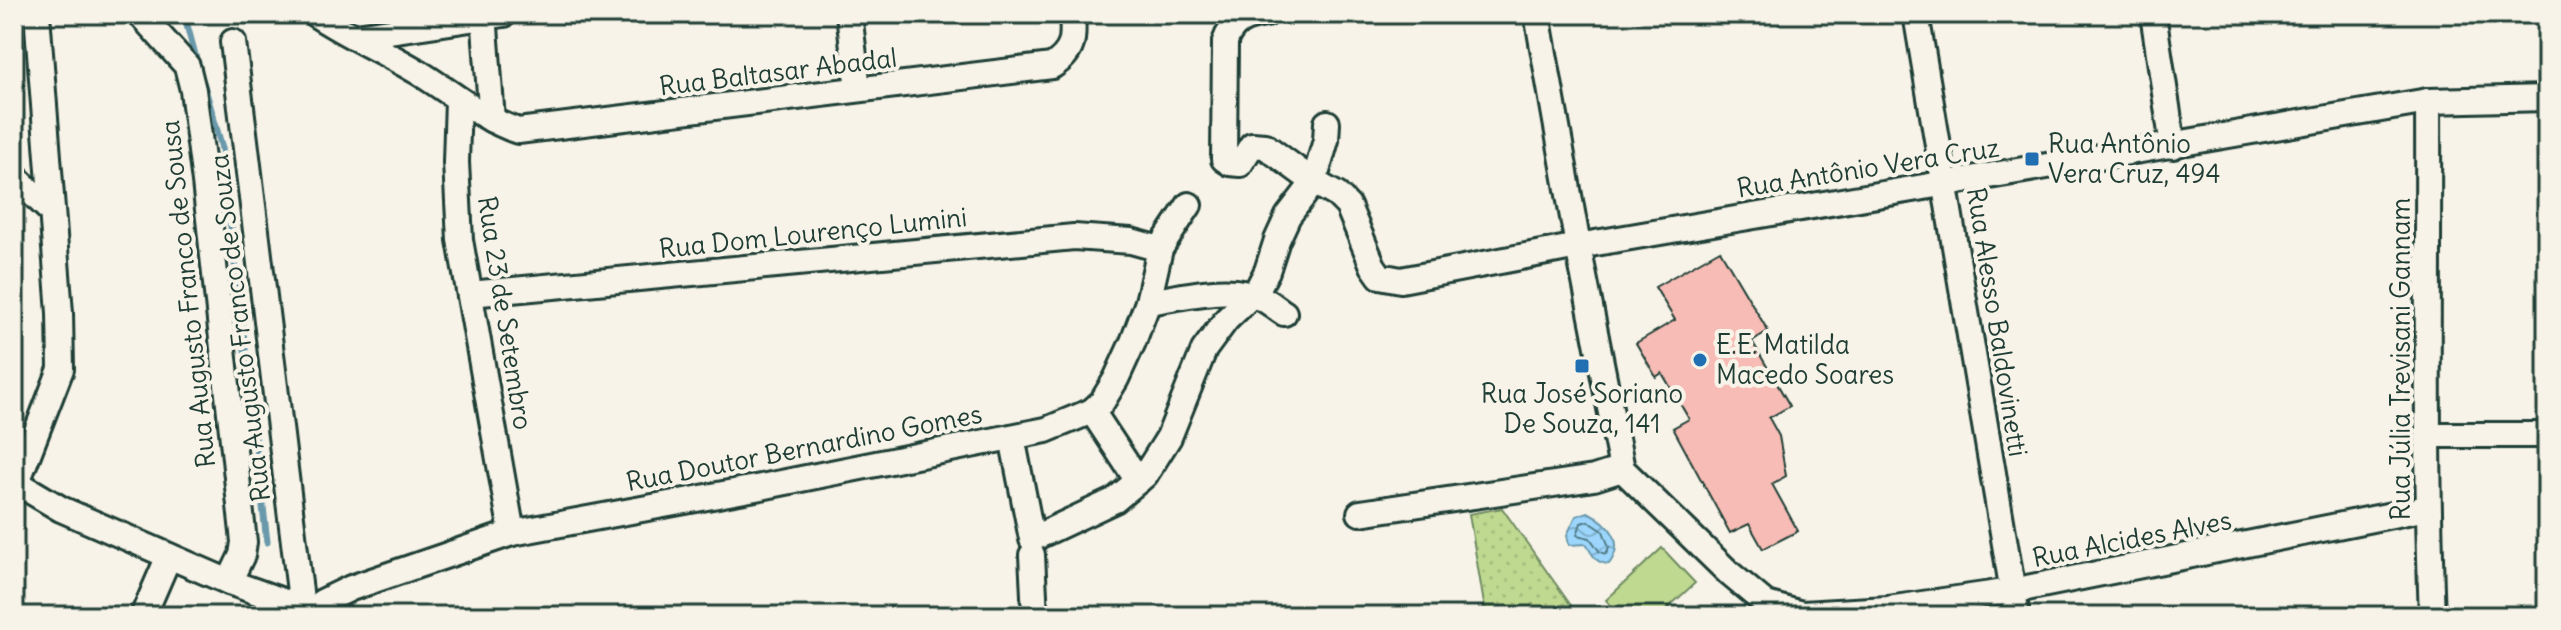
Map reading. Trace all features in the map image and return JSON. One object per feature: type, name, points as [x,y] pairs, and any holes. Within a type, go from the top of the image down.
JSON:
[{"type":"street","points":[[37,14],[60,313],[61,369],[15,485],[61,509],[229,582],[309,612]]},
{"type":"street","name":"Rua Augusto Franco de Sousa","points":[[140,14],[187,66],[193,90],[244,542],[242,555],[229,582]]},
{"type":"street","name":"Rua Baltasar Abadal","points":[[315,14],[421,73],[492,120],[518,131],[1052,66],[1066,57],[1073,39],[1072,14]]},
{"type":"street","points":[[849,14],[858,89]]},
{"type":"street","points":[[1266,14],[1238,21],[1229,30],[1225,42],[1223,155],[1230,163],[1240,164],[1248,148],[1257,144],[1265,146],[1314,182]]},
{"type":"street","points":[[1360,513],[1594,478],[1622,469],[1537,14]]},
{"type":"street","name":"Rua Alesso Baldovinetti","points":[[1916,14],[2017,616]]},
{"type":"street","points":[[2153,14],[2173,146]]},
{"type":"street","points":[[356,36],[491,15],[492,120]]},
{"type":"street","name":"Rua Augusto Franco de Souza","points":[[233,42],[309,612]]},
{"type":"street","name":"Rua Antônio Vera Cruz","points":[[1314,182],[1337,195],[1348,206],[1380,276],[1401,280],[1578,246],[2428,101],[2547,98]]},
{"type":"street","name":"Rua 23 de Setembro","points":[[458,100],[456,162],[460,240],[512,533]]},
{"type":"street","name":"Rua Júlia Trevisani Gannam","points":[[2428,101],[2427,508],[2432,616]]},
{"type":"street","points":[[1032,547],[1115,500],[1138,481],[1152,464],[1169,437],[1191,378],[1210,341],[1226,320],[1252,296],[1267,271],[1288,216],[1314,182],[1326,140],[1327,123]]},
{"type":"street","points":[[14,176],[51,211]]},
{"type":"street","points":[[1138,481],[1092,411],[1102,402],[1116,379],[1148,302],[1160,249],[1189,205]]},
{"type":"street","name":"Rua Dom Lourenço Lumini","points":[[470,294],[1074,237],[1131,241],[1160,249]]},
{"type":"street","points":[[1148,302],[1230,292],[1262,298],[1284,313]]},
{"type":"street","name":"Rua Doutor Bernardino Gomes","points":[[309,612],[351,588],[512,533],[1046,430],[1092,411]]},
{"type":"street","points":[[2429,435],[2547,435]]},
{"type":"street","points":[[1012,437],[1032,547],[1035,616]]},
{"type":"street","name":"Rua Alcides Alves","points":[[1622,469],[1730,574],[1766,604],[1802,614],[1847,614],[2012,591],[2427,508]]},
{"type":"street","points":[[143,616],[169,556]]},
{"type":"green space","points":[[1502,508],[1578,616],[1486,616],[1469,514]]},
{"type":"green space","points":[[1662,548],[1695,583],[1659,616],[1621,616],[1606,600]]},
{"type":"water","points":[[1588,512],[1603,522],[1613,534],[1616,548],[1609,564],[1597,560],[1586,544],[1569,545],[1567,535],[1576,516]]},
{"type":"building","points":[[1720,250],[1768,331],[1752,341],[1790,406],[1769,418],[1779,436],[1786,476],[1772,484],[1798,531],[1763,549],[1749,524],[1730,533],[1673,428],[1689,419],[1662,373],[1656,377],[1636,343],[1675,320],[1655,287]]},
{"type":"waterway","points":[[184,14],[198,66]]},
{"type":"waterway","points":[[203,82],[222,148],[267,542]]},
{"type":"place","name":"Rua Antônio Vera Cruz, 494","points":[[2032,159]]},
{"type":"place","name":"E.E. Matilda Macedo Soares","points":[[1700,360]]},
{"type":"place","name":"Rua José Soriano De Souza, 141","points":[[1582,366]]}]
